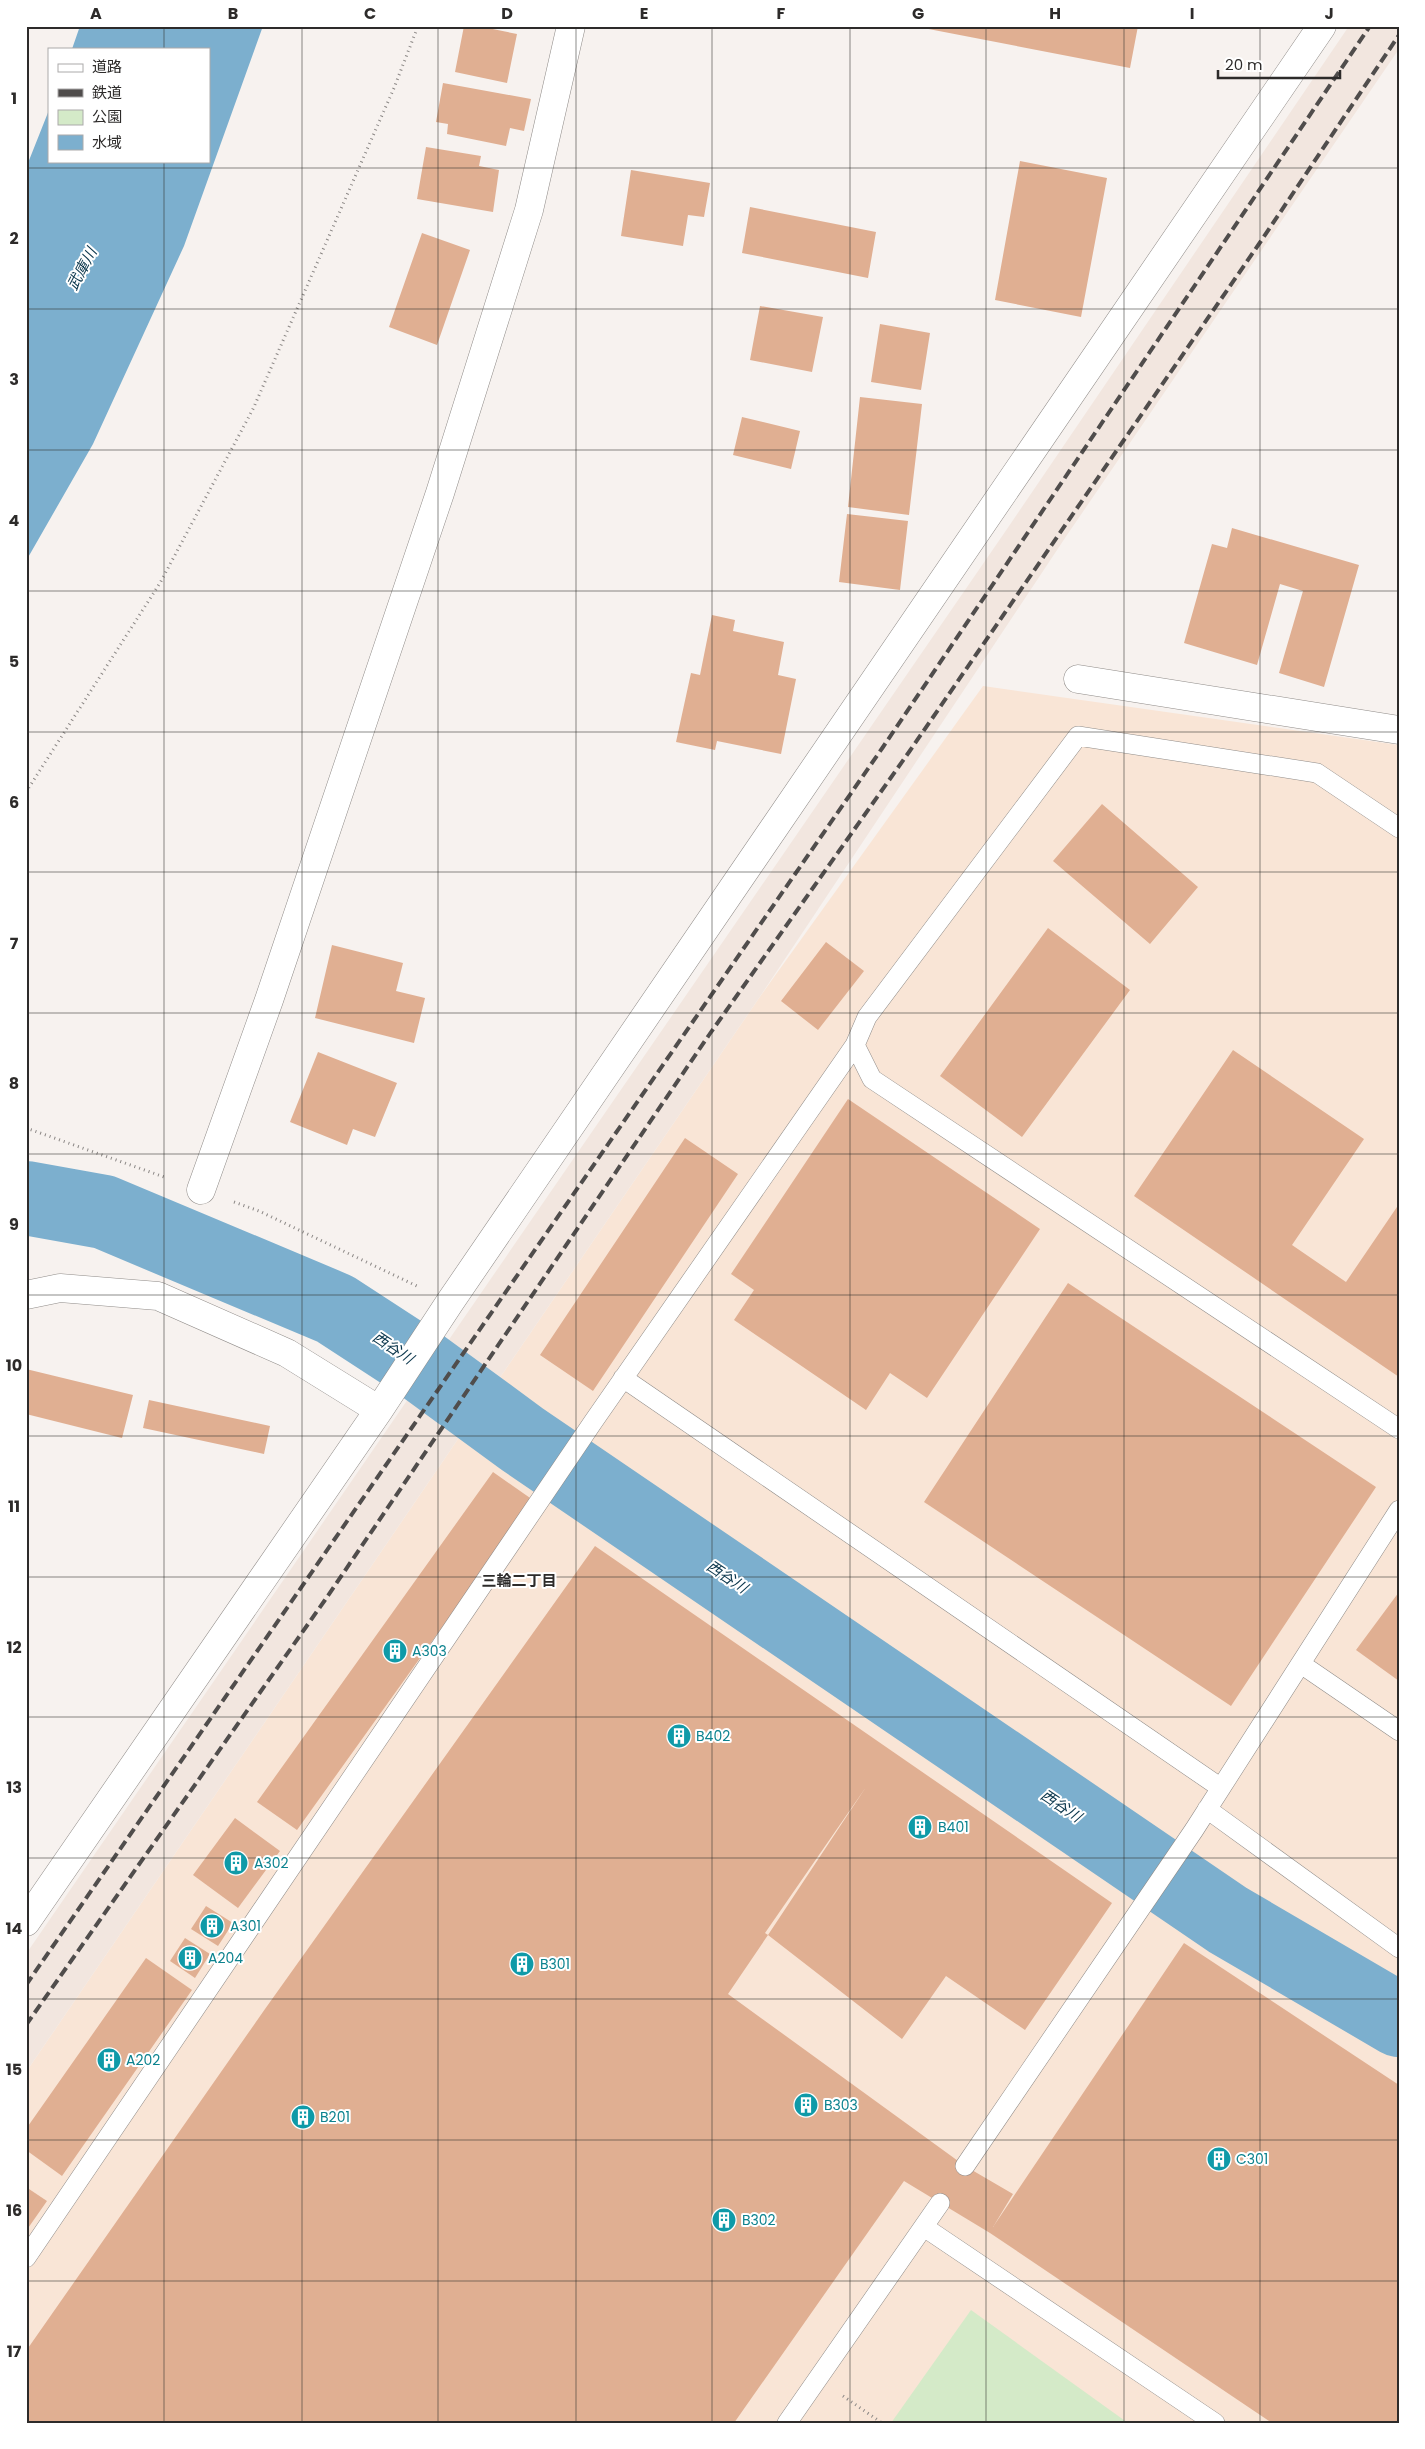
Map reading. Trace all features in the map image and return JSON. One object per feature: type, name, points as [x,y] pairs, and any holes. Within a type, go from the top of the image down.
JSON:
[{"type":"street","points":[[201,1190],[272,991],[440,493],[528,210],[571,26]]},
{"type":"street","points":[[26,1922],[379,1410],[450,1302],[1322,26]]},
{"type":"street","points":[[1078,679],[1399,730]]},
{"type":"street","points":[[26,1295],[60,1288],[158,1296],[287,1353],[379,1410]]},
{"type":"lane","points":[[26,2258],[593,1422],[855,1045],[867,1017],[1078,736],[1317,773],[1399,828]]},
{"type":"lane","points":[[855,1045],[872,1079],[1399,1429]]},
{"type":"lane","points":[[624,1378],[1221,1788]]},
{"type":"lane","points":[[965,2166],[1194,1830],[1399,1510]]},
{"type":"lane","points":[[1301,1664],[1399,1731]]},
{"type":"lane","points":[[1207,1809],[1399,1948]]},
{"type":"lane","points":[[787,2423],[940,2203]]},
{"type":"lane","points":[[924,2227],[1214,2423]]},
{"type":"path","points":[[26,792],[160,583],[253,409],[394,88],[418,26]]},
{"type":"path","points":[[26,1128],[258,1211],[450,1302]]},
{"type":"path","points":[[818,2379],[882,2423]]},
{"type":"shaded area","points":[[1349,26],[1399,26],[1399,49],[1065,538],[759,998],[26,2072],[26,1954],[1007,529]]},
{"type":"shaded area","points":[[983,686],[1399,745],[1399,2423],[26,2423],[26,2072],[759,998]]},
{"type":"green space","points":[[971,2310],[1128,2423],[891,2423]]},
{"type":"water","name":"武庫川","points":[[80,26],[263,26],[184,246],[93,444],[26,561],[26,168],[48,113],[48,162],[210,162],[210,48],[72,48]]},
{"type":"building","points":[[464,26],[478,26],[517,34],[507,83],[455,72]]},
{"type":"building","points":[[913,26],[1138,26],[1130,68]]},
{"type":"building","points":[[443,83],[531,99],[524,131],[510,128],[506,146],[447,134],[448,124],[436,122]]},
{"type":"building","points":[[426,147],[481,156],[479,166],[499,170],[493,212],[417,199]]},
{"type":"building","points":[[1020,161],[1107,178],[1081,317],[995,300]]},
{"type":"building","points":[[631,170],[710,183],[704,217],[688,215],[683,246],[621,236]]},
{"type":"building","points":[[750,207],[876,232],[868,278],[742,253]]},
{"type":"building","points":[[422,233],[470,250],[437,345],[389,327]]},
{"type":"building","points":[[760,306],[823,317],[812,372],[750,360]]},
{"type":"building","points":[[880,324],[930,333],[921,390],[871,382]]},
{"type":"building","points":[[860,397],[922,404],[909,515],[848,507]]},
{"type":"building","points":[[742,417],[800,431],[791,469],[733,455]]},
{"type":"building","points":[[847,514],[908,521],[900,590],[839,582]]},
{"type":"building","points":[[1232,528],[1359,565],[1324,687],[1279,673],[1303,591],[1280,584],[1257,665],[1184,643],[1212,544],[1227,548]]},
{"type":"building","points":[[712,615],[735,620],[733,631],[784,642],[778,675],[796,679],[781,754],[717,741],[715,750],[676,742],[691,673],[700,675]]},
{"type":"building","points":[[1102,804],[1198,887],[1150,944],[1053,861]]},
{"type":"building","points":[[1048,928],[1130,990],[1022,1137],[940,1076]]},
{"type":"building","points":[[826,942],[864,971],[818,1030],[781,1001]]},
{"type":"building","points":[[332,945],[403,963],[396,991],[425,998],[414,1043],[315,1018]]},
{"type":"building","points":[[1233,1050],[1364,1139],[1292,1245],[1346,1282],[1399,1204],[1399,1377],[1134,1196]]},
{"type":"building","points":[[318,1052],[397,1083],[375,1137],[353,1129],[347,1145],[290,1122]]},
{"type":"building","points":[[848,1099],[1040,1229],[927,1398],[890,1373],[866,1410],[734,1320],[754,1290],[731,1274]]},
{"type":"building","points":[[685,1138],[738,1174],[593,1391],[540,1355]]},
{"type":"building","points":[[1068,1283],[1376,1487],[1231,1706],[924,1502]]},
{"type":"building","points":[[26,1369],[133,1395],[122,1438],[26,1414]]},
{"type":"building","points":[[149,1400],[270,1426],[264,1454],[143,1428]]},
{"type":"building","name":"A303","points":[[493,1472],[533,1500],[297,1830],[257,1802]]},
{"type":"building","points":[[595,1546],[1112,1903],[1025,2030],[946,1976],[902,2039],[768,1935],[728,1994],[965,2166],[1013,2194],[993,2227],[1184,1943],[1399,2085],[1399,2418],[1396,2423],[1272,2423],[990,2233],[904,2181],[734,2423],[26,2423],[26,2351],[265,2009]],"holes":[[[866,1787],[768,1935],[765,1933]]]},
{"type":"building","points":[[1399,1592],[1399,1681],[1356,1650]]},
{"type":"building","name":"A302","points":[[235,1818],[280,1851],[238,1908],[193,1875]]},
{"type":"building","name":"A301","points":[[206,1906],[233,1923],[218,1946],[191,1929]]},
{"type":"building","name":"A204","points":[[185,1938],[210,1954],[195,1978],[170,1961]]},
{"type":"building","name":"A202","points":[[146,1958],[192,1990],[62,2176],[26,2150],[26,2129]]},
{"type":"building","points":[[26,2187],[47,2201],[26,2231]]},
{"type":"waterway","name":"西谷川","points":[[26,1198],[104,1212],[335,1309],[421,1365],[522,1439],[1228,1920],[1399,2020]]},
{"type":"railway","points":[[26,1985],[883,747],[1370,26]]},
{"type":"railway","points":[[26,2025],[325,1600],[709,1035],[909,752],[1261,241],[1399,35]]},
{"type":"place","name":"A303","points":[[395,1651]]},
{"type":"place","name":"B402","points":[[679,1736]]},
{"type":"place","name":"B401","points":[[920,1827]]},
{"type":"place","name":"A302","points":[[236,1863]]},
{"type":"place","name":"A301","points":[[212,1926]]},
{"type":"place","name":"A204","points":[[190,1958]]},
{"type":"place","name":"B301","points":[[522,1964]]},
{"type":"place","name":"A202","points":[[109,2060]]},
{"type":"place","name":"B303","points":[[806,2105]]},
{"type":"place","name":"B201","points":[[303,2117]]},
{"type":"place","name":"C301","points":[[1219,2159]]},
{"type":"place","name":"B302","points":[[724,2220]]},
{"type":"district","name":"三輪二丁目","points":[[519,1581]]}]
